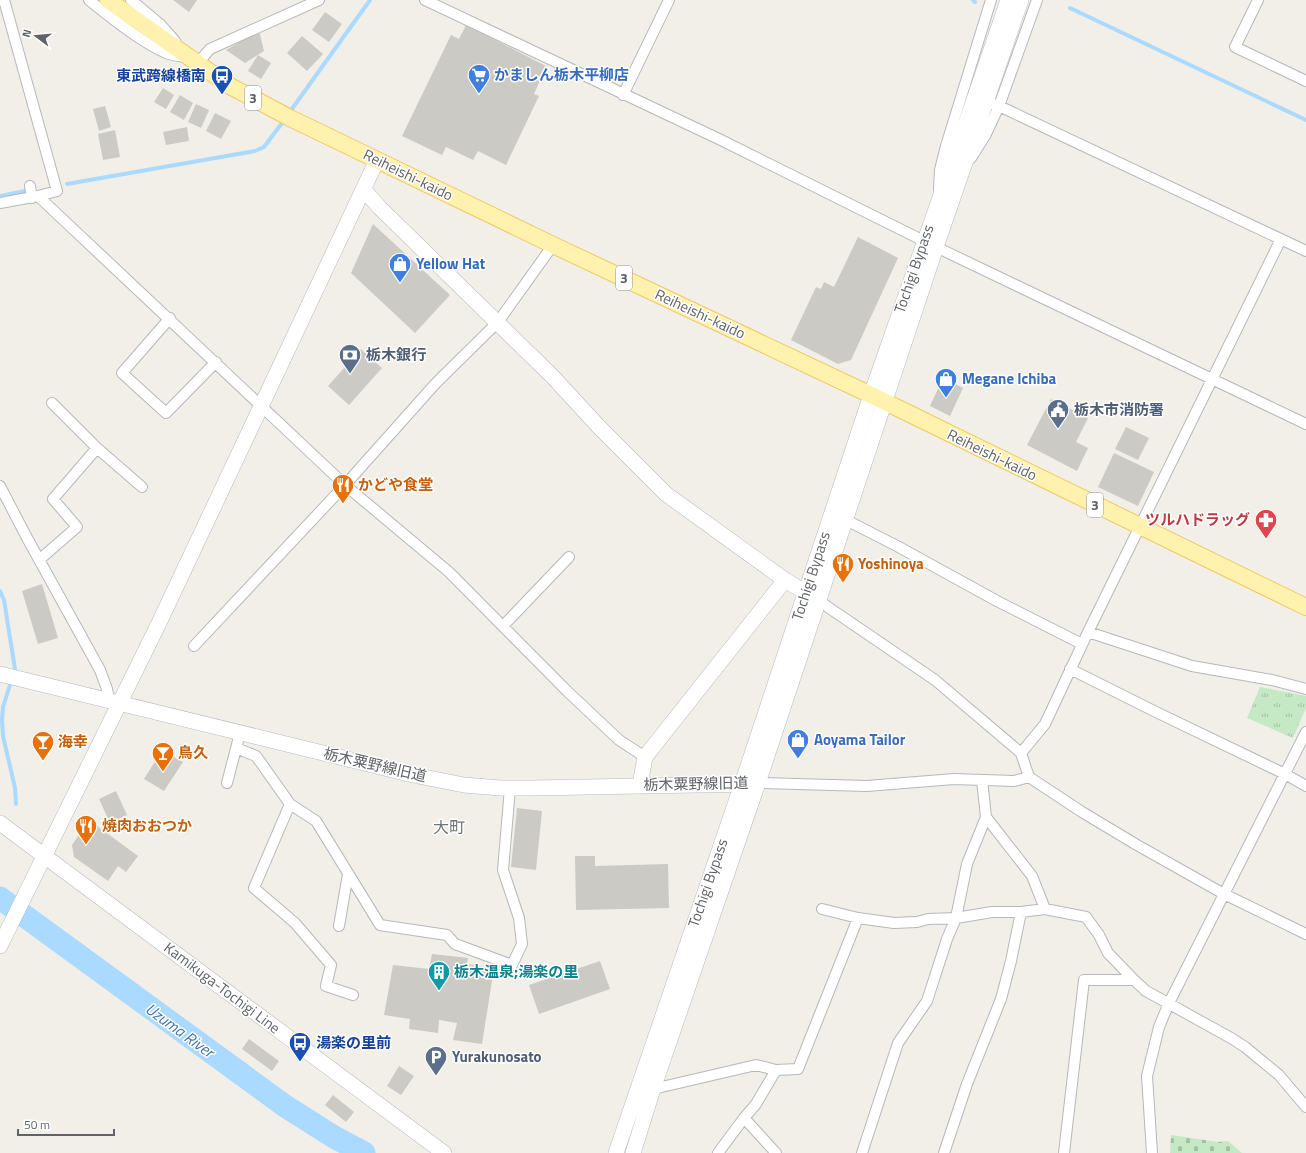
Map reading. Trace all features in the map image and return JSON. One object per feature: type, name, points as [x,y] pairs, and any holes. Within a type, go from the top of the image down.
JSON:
[{"type":"main road","name":"Reiheishi-kaido","points":[[108,0],[230,86],[290,118],[553,245],[871,395],[1306,607]]},
{"type":"main road","name":"Tochigi Bypass","points":[[633,1153],[653,1089],[758,784],[885,402],[930,244],[938,201],[1008,0]]},
{"type":"main road","name":"Tochigi Bypass","points":[[616,1153],[742,784],[871,395],[930,244],[993,104],[1021,0]]},
{"type":"main road","points":[[0,946],[115,702],[159,623],[377,160]]},
{"type":"main road","points":[[364,190],[380,208],[553,377],[599,427],[666,494],[784,580],[819,601]]},
{"type":"main road","points":[[640,785],[645,757],[784,580]]},
{"type":"main road","name":"栃木粟野線旧道","points":[[10,676],[413,775],[464,785],[510,788],[758,784]]},
{"type":"main road","name":"Kamikuga-Tochigi Line","points":[[0,823],[444,1153]]},
{"type":"street","points":[[0,203],[35,197],[57,191],[4,0]]},
{"type":"street","points":[[89,0],[117,22],[167,54],[193,61]]},
{"type":"street","points":[[132,0],[160,24],[193,61]]},
{"type":"street","points":[[193,61],[210,49],[319,0]]},
{"type":"street","points":[[424,0],[721,140],[930,244],[1306,424]]},
{"type":"street","points":[[624,95],[669,0]]},
{"type":"street","points":[[938,201],[940,170],[951,128],[991,0]]},
{"type":"street","points":[[1037,0],[1021,45],[993,104],[1306,251]]},
{"type":"street","points":[[1258,0],[1235,47],[1306,81]]},
{"type":"street","points":[[30,186],[35,197],[170,318],[344,485],[449,572],[567,691],[619,740],[645,757]]},
{"type":"street","points":[[1021,753],[1045,724],[1139,526],[1281,239]]},
{"type":"street","points":[[194,646],[344,485],[436,383],[498,322],[553,245]]},
{"type":"street","points":[[170,318],[122,373],[166,413],[216,362]]},
{"type":"street","points":[[52,403],[97,448],[142,488]]},
{"type":"street","points":[[39,560],[77,527],[53,499],[97,448]]},
{"type":"street","points":[[0,486],[100,670],[107,689],[115,702]]},
{"type":"street","points":[[846,520],[897,546],[997,602],[1082,644]]},
{"type":"street","points":[[503,626],[569,557]]},
{"type":"street","points":[[819,601],[935,680],[1021,753],[1029,777],[1082,812],[1137,845],[1224,894],[1306,934]]},
{"type":"street","points":[[1088,632],[1192,666],[1272,680],[1306,690]]},
{"type":"street","points":[[1070,669],[1285,774],[1306,786]]},
{"type":"street","points":[[1152,1153],[1147,1076],[1159,1026],[1169,1003],[1306,732]]},
{"type":"street","points":[[227,783],[240,733]]},
{"type":"street","points":[[236,748],[256,756],[290,804],[316,821],[380,925],[447,935],[455,944],[512,965],[522,944],[519,918],[503,870],[510,788]]},
{"type":"street","points":[[758,784],[867,786],[954,779],[1014,781],[1029,777]]},
{"type":"street","points":[[862,1153],[898,1043],[927,1001],[947,938],[956,918],[966,864],[986,817],[982,780]]},
{"type":"street","points":[[290,804],[254,888],[295,923],[331,965],[326,986],[353,995]]},
{"type":"street","points":[[986,817],[1032,876],[1046,909]]},
{"type":"street","points":[[339,926],[348,874]]},
{"type":"street","points":[[822,909],[858,918],[894,923],[917,922],[928,919],[956,918],[992,912],[1021,912],[1046,909],[1086,917],[1099,935],[1108,953],[1146,991],[1245,1047],[1279,1075],[1306,1107]]},
{"type":"street","points":[[944,1153],[967,1084],[1001,999],[1011,961],[1021,912]]},
{"type":"street","points":[[653,1089],[756,1065],[776,1070],[798,1069],[858,918]]},
{"type":"street","points":[[1064,1153],[1084,980],[1134,980]]},
{"type":"street","points":[[718,1153],[756,1104],[776,1070]]},
{"type":"street","points":[[744,1118],[776,1153]]},
{"type":"green space","points":[[1260,687],[1306,696],[1306,708],[1293,738],[1247,718]]},
{"type":"green space","points":[[1171,1135],[1218,1142],[1228,1141],[1242,1153],[1170,1153]]},
{"type":"building","points":[[173,0],[197,0],[189,12]]},
{"type":"building","points":[[325,12],[342,24],[329,42],[312,30]]},
{"type":"building","name":"かましん栃木平柳店","points":[[466,25],[546,66],[534,94],[539,96],[506,165],[478,151],[473,160],[446,147],[442,155],[402,136],[451,35],[459,39]]},
{"type":"building","points":[[259,31],[264,51],[245,63],[226,50]]},
{"type":"building","points":[[302,36],[323,54],[307,71],[287,53]]},
{"type":"building","points":[[258,55],[271,63],[261,79],[248,71]]},
{"type":"building","points":[[163,88],[174,95],[166,109],[154,102]]},
{"type":"building","points":[[180,95],[193,103],[184,120],[170,112]]},
{"type":"building","points":[[196,104],[209,110],[201,128],[188,122]]},
{"type":"building","points":[[105,106],[111,127],[99,131],[93,109]]},
{"type":"building","points":[[215,113],[231,121],[221,139],[206,131]]},
{"type":"building","points":[[187,127],[189,141],[166,145],[163,132]]},
{"type":"building","points":[[115,130],[120,157],[103,160],[98,134]]},
{"type":"building","name":"Yellow Hat","points":[[373,224],[450,295],[415,333],[351,273]]},
{"type":"building","points":[[858,237],[898,258],[851,360],[838,364],[791,340],[816,287],[821,289],[824,282],[834,287]]},
{"type":"building","points":[[361,349],[382,368],[349,405],[328,386]]},
{"type":"building","points":[[943,378],[963,388],[950,416],[930,406]]},
{"type":"building","name":"栃木市消防署","points":[[1051,399],[1088,418],[1076,442],[1088,448],[1077,471],[1027,445]]},
{"type":"building","points":[[1126,427],[1149,438],[1138,460],[1115,449]]},
{"type":"building","points":[[1114,453],[1154,472],[1138,506],[1098,487]]},
{"type":"building","points":[[42,584],[58,638],[38,644],[22,591]]},
{"type":"building","points":[[162,750],[183,762],[164,791],[144,779]]},
{"type":"building","points":[[116,791],[127,815],[110,823],[99,799]]},
{"type":"building","points":[[517,808],[542,811],[536,870],[511,867]]},
{"type":"building","points":[[89,820],[138,856],[126,872],[118,866],[108,881],[74,857],[72,845]]},
{"type":"building","points":[[575,856],[595,856],[595,866],[668,864],[669,908],[576,910]]},
{"type":"building","name":"栃木温泉;湯楽の里","points":[[432,954],[468,958],[467,964],[494,968],[482,1044],[453,1040],[457,1023],[439,1020],[438,1033],[409,1029],[410,1019],[384,1015],[393,965],[429,969]]},
{"type":"building","points":[[600,961],[610,989],[539,1014],[529,985]]},
{"type":"building","points":[[249,1039],[279,1061],[272,1071],[242,1049]]},
{"type":"building","points":[[399,1066],[414,1076],[401,1095],[387,1086]]},
{"type":"building","points":[[333,1095],[354,1112],[346,1122],[325,1105]]},
{"type":"waterway","points":[[289,113],[370,0]]},
{"type":"waterway","points":[[1070,8],[1306,120]]},
{"type":"waterway","points":[[67,184],[255,151],[264,147],[285,119]]},
{"type":"waterway","points":[[0,196],[25,191]]},
{"type":"waterway","points":[[0,591],[4,600],[15,669],[3,707],[2,720],[3,736],[15,788],[16,804]]},
{"type":"waterway","name":"Uzuma River","points":[[0,898],[285,1106],[334,1137],[364,1153]]},
{"type":"place","name":"かましん栃木平柳店","points":[[479,94]]},
{"type":"place","name":"東武跨線橋南","points":[[222,96]]},
{"type":"place","name":"Yellow Hat","points":[[400,284]]},
{"type":"place","name":"栃木銀行","points":[[350,374]]},
{"type":"place","name":"Megane Ichiba","points":[[946,398]]},
{"type":"place","name":"栃木市消防署","points":[[1058,430]]},
{"type":"place","name":"かどや食堂","points":[[343,504]]},
{"type":"place","name":"ツルハドラッグ","points":[[1266,540]]},
{"type":"place","name":"Yoshinoya","points":[[843,584]]},
{"type":"place","name":"Aoyama Tailor","points":[[798,760]]},
{"type":"place","name":"海幸","points":[[43,762]]},
{"type":"place","name":"鳥久","points":[[163,772]]},
{"type":"place","name":"焼肉おおつか","points":[[86,846]]},
{"type":"place","name":"栃木温泉;湯楽の里","points":[[439,992]]},
{"type":"place","name":"湯楽の里前","points":[[300,1062]]},
{"type":"place","name":"Yurakunosato","points":[[436,1076]]},
{"type":"district","name":"大町","points":[[449,827]]}]
